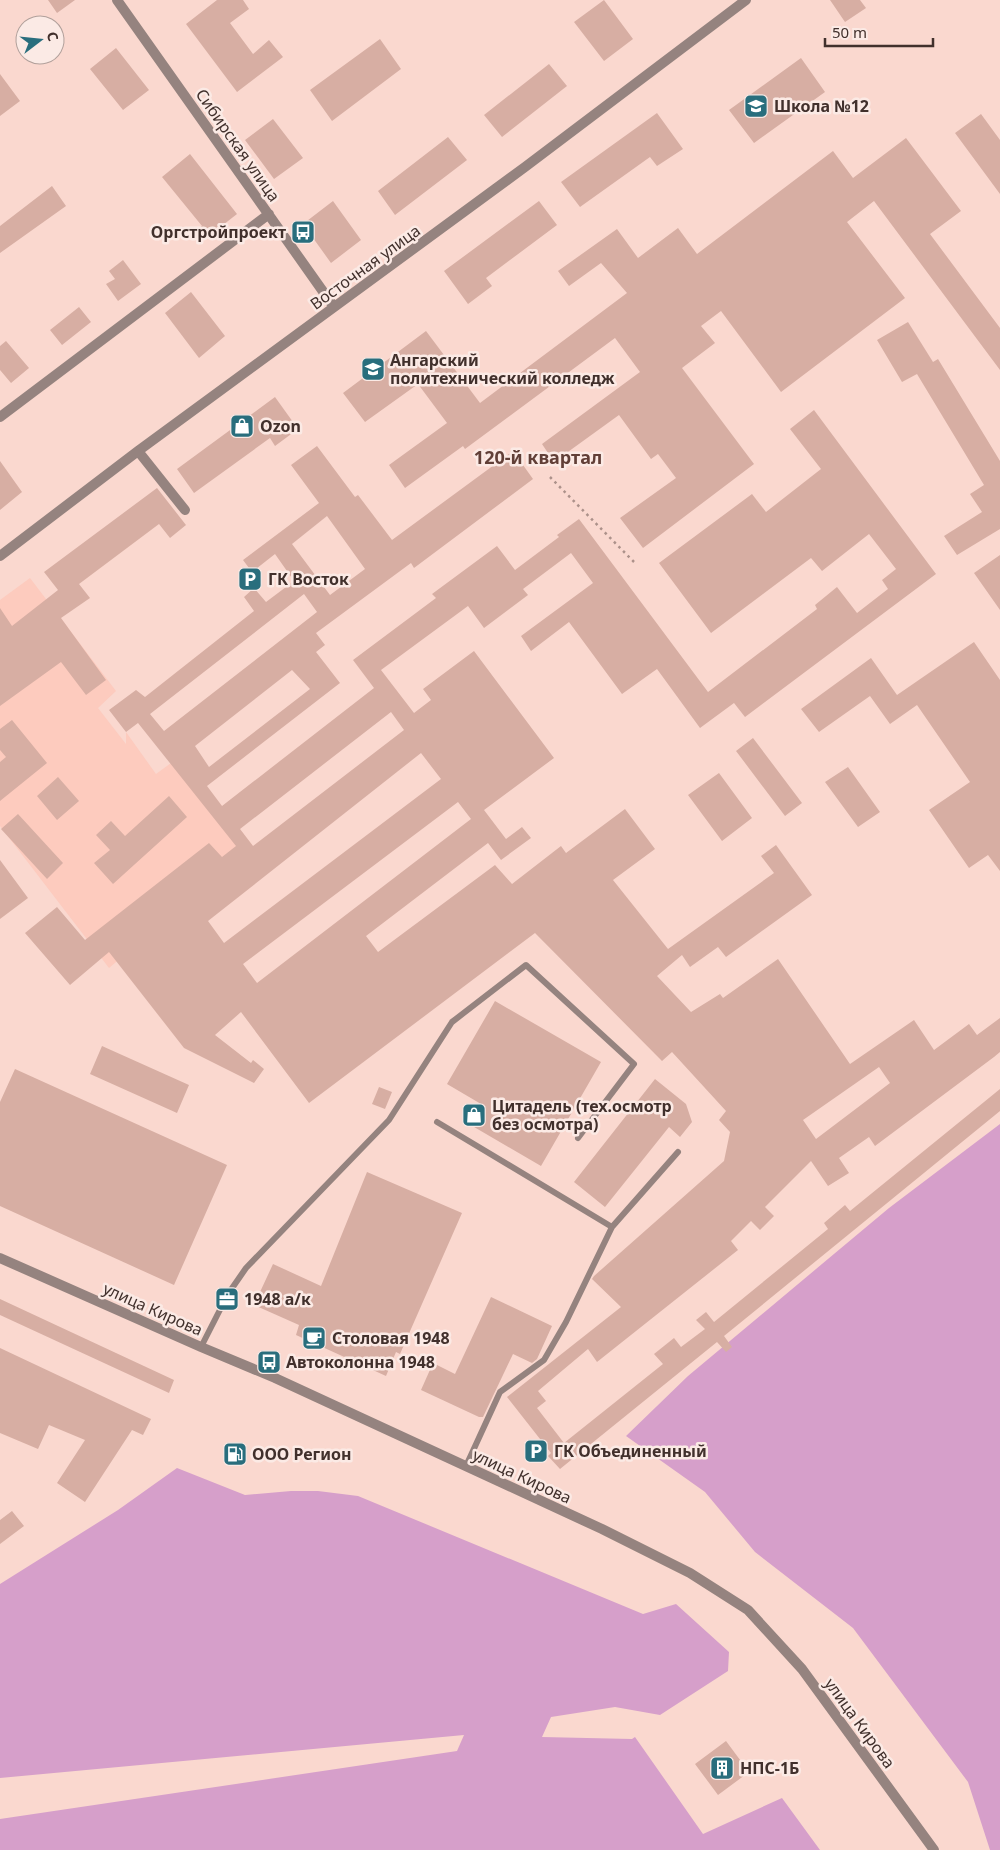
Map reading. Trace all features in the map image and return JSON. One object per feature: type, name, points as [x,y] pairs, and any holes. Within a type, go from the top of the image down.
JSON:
[{"type":"street","name":"Сибирская улица","points":[[117,0],[334,307]]},
{"type":"street","name":"Восточная улица","points":[[0,556],[525,167],[746,0]]},
{"type":"street","points":[[0,417],[268,214]]},
{"type":"street","points":[[138,452],[185,510]]},
{"type":"street","name":"улица Кирова","points":[[0,1258],[275,1378],[602,1529],[690,1573],[748,1610],[802,1669],[934,1850]]},
{"type":"lane","points":[[201,1347],[228,1294],[246,1268],[389,1120],[452,1022],[526,965],[634,1064],[578,1138]]},
{"type":"lane","points":[[437,1122],[612,1227]]},
{"type":"lane","points":[[466,1466],[500,1392],[544,1360],[566,1322],[612,1227],[678,1152]]},
{"type":"path","points":[[550,478],[634,562]]},
{"type":"shaded area","points":[[30,578],[116,691],[98,708],[126,744],[126,732],[156,774],[182,755],[253,846],[109,968],[0,826],[0,600]]},
{"type":"shaded area","points":[[1000,1124],[1000,1850],[990,1850],[968,1782],[853,1628],[755,1552],[705,1492],[626,1436],[688,1376],[889,1208]]},
{"type":"shaded area","points":[[177,1468],[245,1495],[318,1491],[358,1496],[643,1614],[676,1604],[729,1652],[728,1671],[660,1715],[615,1707],[551,1717],[542,1737],[632,1739],[635,1737],[703,1834],[782,1798],[820,1850],[0,1850],[0,1819],[457,1751],[464,1735],[0,1778],[0,1584],[118,1510]]},
{"type":"building","points":[[48,0],[75,0],[57,13]]},
{"type":"building","points":[[217,0],[243,0],[249,9],[230,23],[253,54],[269,40],[283,57],[237,92],[186,24]]},
{"type":"building","points":[[604,0],[633,39],[604,61],[574,22]]},
{"type":"building","points":[[830,0],[860,0],[866,8],[845,22]]},
{"type":"building","points":[[380,39],[401,69],[332,121],[310,90]]},
{"type":"building","points":[[116,48],[149,90],[123,110],[90,69]]},
{"type":"building","points":[[801,58],[825,92],[754,143],[729,110]]},
{"type":"building","points":[[549,64],[567,86],[502,137],[484,115]]},
{"type":"building","points":[[0,74],[20,101],[0,116]]},
{"type":"building","points":[[657,113],[683,149],[657,166],[650,157],[580,207],[561,182]]},
{"type":"building","points":[[981,114],[1000,140],[1000,194],[955,133]]},
{"type":"building","points":[[273,119],[303,158],[274,179],[245,140]]},
{"type":"building","points":[[448,137],[467,160],[395,215],[378,191]]},
{"type":"building","points":[[906,138],[961,211],[930,234],[1000,328],[1000,370],[874,201],[847,222],[905,298],[781,392],[721,311],[701,326],[715,343],[682,368],[754,464],[643,548],[620,518],[676,478],[658,454],[651,459],[619,415],[554,462],[542,444],[640,372],[615,338],[465,449],[463,446],[405,488],[389,465],[447,423],[418,384],[365,422],[343,393],[426,331],[480,403],[627,293],[601,263],[569,286],[558,271],[617,229],[638,258],[678,228],[697,254],[833,151],[853,178]]},
{"type":"building","points":[[190,154],[237,214],[205,239],[198,229],[202,226],[162,177]]},
{"type":"building","points":[[52,186],[66,206],[0,253],[0,226]]},
{"type":"building","points":[[333,201],[361,240],[331,263],[303,224]]},
{"type":"building","points":[[539,201],[557,225],[486,278],[492,286],[468,304],[444,271]]},
{"type":"building","points":[[123,260],[141,284],[118,301],[106,284],[115,279],[109,271]]},
{"type":"building","points":[[191,292],[225,336],[199,358],[165,313]]},
{"type":"building","points":[[79,307],[91,322],[62,345],[50,330]]},
{"type":"building","points":[[908,322],[933,362],[938,359],[1000,461],[1000,529],[957,555],[944,536],[982,512],[970,494],[984,485],[917,374],[902,382],[877,340]]},
{"type":"building","points":[[6,341],[29,368],[11,383],[0,370],[0,346]]},
{"type":"building","points":[[275,397],[298,429],[275,446],[270,438],[194,493],[177,469]]},
{"type":"building","points":[[814,410],[936,574],[745,717],[734,703],[700,728],[657,669],[622,694],[569,622],[531,651],[521,636],[593,583],[571,553],[523,589],[528,595],[484,628],[468,606],[381,670],[414,713],[431,700],[423,689],[474,651],[554,758],[484,810],[506,839],[522,827],[531,838],[501,860],[488,843],[366,936],[378,952],[495,865],[512,884],[561,846],[566,853],[625,809],[655,849],[613,880],[668,949],[774,873],[761,856],[776,845],[812,895],[726,957],[718,947],[690,967],[682,955],[657,976],[691,1012],[720,994],[723,998],[778,959],[850,1064],[914,1020],[934,1050],[969,1024],[977,1035],[1000,1018],[1000,1052],[994,1057],[875,1146],[869,1137],[839,1158],[849,1173],[828,1186],[811,1161],[765,1207],[774,1216],[760,1230],[751,1221],[731,1241],[738,1250],[597,1362],[588,1349],[538,1391],[546,1401],[537,1408],[564,1443],[663,1364],[654,1354],[674,1338],[681,1347],[705,1329],[696,1320],[706,1312],[714,1322],[828,1229],[824,1223],[845,1205],[850,1211],[1000,1089],[1000,1111],[724,1336],[732,1347],[726,1352],[717,1342],[560,1469],[548,1456],[551,1453],[507,1397],[621,1307],[592,1279],[594,1276],[724,1161],[730,1132],[719,1120],[726,1111],[672,1052],[662,1061],[535,933],[309,1103],[241,1012],[215,1035],[251,1063],[253,1060],[264,1069],[254,1083],[184,1048],[109,952],[70,985],[25,933],[57,907],[85,940],[209,843],[222,857],[236,846],[138,723],[126,732],[109,710],[136,690],[145,697],[254,611],[244,597],[254,588],[266,602],[294,581],[275,554],[252,572],[243,560],[319,503],[291,465],[317,446],[355,497],[358,495],[392,540],[513,451],[533,479],[414,568],[411,563],[316,633],[325,645],[316,652],[340,683],[207,786],[222,806],[374,688],[353,660],[436,598],[432,594],[497,546],[515,570],[559,537],[557,535],[579,519],[708,692],[817,609],[815,605],[837,587],[857,613],[888,589],[882,580],[896,569],[869,534],[822,571],[811,558],[711,633],[659,563],[752,494],[766,512],[821,469],[790,429]],"holes":[[[327,516],[365,569],[330,595],[292,544]],[[304,594],[317,612],[164,731],[150,714]],[[292,670],[310,689],[209,767],[195,746]],[[391,712],[404,730],[253,846],[240,829]],[[421,753],[441,779],[224,943],[208,921]],[[458,802],[471,819],[257,983],[243,964]],[[879,1067],[890,1083],[816,1139],[803,1120]]]},
{"type":"building","points":[[0,461],[22,492],[0,510]]},
{"type":"building","points":[[157,488],[186,525],[170,538],[159,524],[79,584],[90,598],[61,618],[106,680],[86,695],[61,662],[0,706],[0,608],[12,626],[58,590],[44,572]]},
{"type":"building","points":[[1000,555],[1000,610],[974,573]]},
{"type":"building","points":[[974,642],[1000,680],[1000,871],[988,855],[969,868],[929,810],[970,782],[917,705],[890,724],[870,696],[819,732],[801,709],[871,658],[897,695]]},
{"type":"building","points":[[12,720],[47,763],[0,801],[0,762],[6,757],[0,750],[0,729]]},
{"type":"building","points":[[753,738],[802,803],[785,816],[736,751]]},
{"type":"building","points":[[848,767],[880,812],[858,827],[825,782]]},
{"type":"building","points":[[719,773],[752,818],[722,841],[688,795]]},
{"type":"building","points":[[58,777],[79,801],[57,820],[37,796]]},
{"type":"building","points":[[169,796],[187,817],[113,884],[94,863],[110,850],[96,835],[111,821],[125,836]]},
{"type":"building","points":[[18,814],[63,863],[47,879],[1,829]]},
{"type":"building","points":[[0,860],[28,898],[0,919]]},
{"type":"building","points":[[495,1001],[601,1062],[541,1166],[469,1124],[481,1104],[447,1084]]},
{"type":"building","points":[[102,1046],[189,1085],[177,1113],[90,1074]]},
{"type":"building","points":[[15,1069],[227,1165],[174,1285],[0,1206],[0,1102]]},
{"type":"building","points":[[655,1079],[686,1104],[692,1122],[680,1137],[669,1127],[605,1207],[574,1182]]},
{"type":"building","points":[[379,1087],[392,1092],[385,1109],[372,1104]]},
{"type":"building","points":[[367,1172],[462,1213],[400,1354],[396,1352],[386,1376],[296,1335],[299,1325],[254,1305],[273,1264],[321,1286]]},
{"type":"building","points":[[491,1297],[552,1326],[537,1359],[532,1363],[513,1354],[483,1417],[479,1417],[421,1390],[433,1363],[455,1374]]},
{"type":"building","points":[[0,1299],[174,1380],[169,1393],[0,1315]]},
{"type":"building","points":[[0,1348],[151,1419],[143,1435],[132,1430],[85,1502],[57,1483],[85,1440],[49,1425],[38,1449],[0,1433]]},
{"type":"building","points":[[12,1511],[24,1526],[0,1544],[0,1520]]},
{"type":"building","name":"НПС-1Б","points":[[726,1741],[749,1772],[718,1795],[695,1764]]},
{"type":"place","name":"Школа №12","points":[[756,106]]},
{"type":"place","name":"Оргстройпроект","points":[[303,232]]},
{"type":"place","name":"Ангарский политехнический колледж","points":[[373,369]]},
{"type":"place","name":"Ozon","points":[[242,426]]},
{"type":"place","name":"ГК Восток","points":[[250,579]]},
{"type":"place","name":"Цитадель (тех.осмотр без осмотра)","points":[[474,1115]]},
{"type":"place","name":"1948 а/к","points":[[227,1299]]},
{"type":"place","name":"Столовая 1948","points":[[314,1338]]},
{"type":"place","name":"Автоколонна 1948","points":[[269,1362]]},
{"type":"place","name":"ГК Объединенный","points":[[536,1451]]},
{"type":"place","name":"ООО Регион","points":[[235,1454]]},
{"type":"place","name":"НПС-1Б","points":[[722,1768]]},
{"type":"district","name":"120-й квартал","points":[[538,457]]}]
